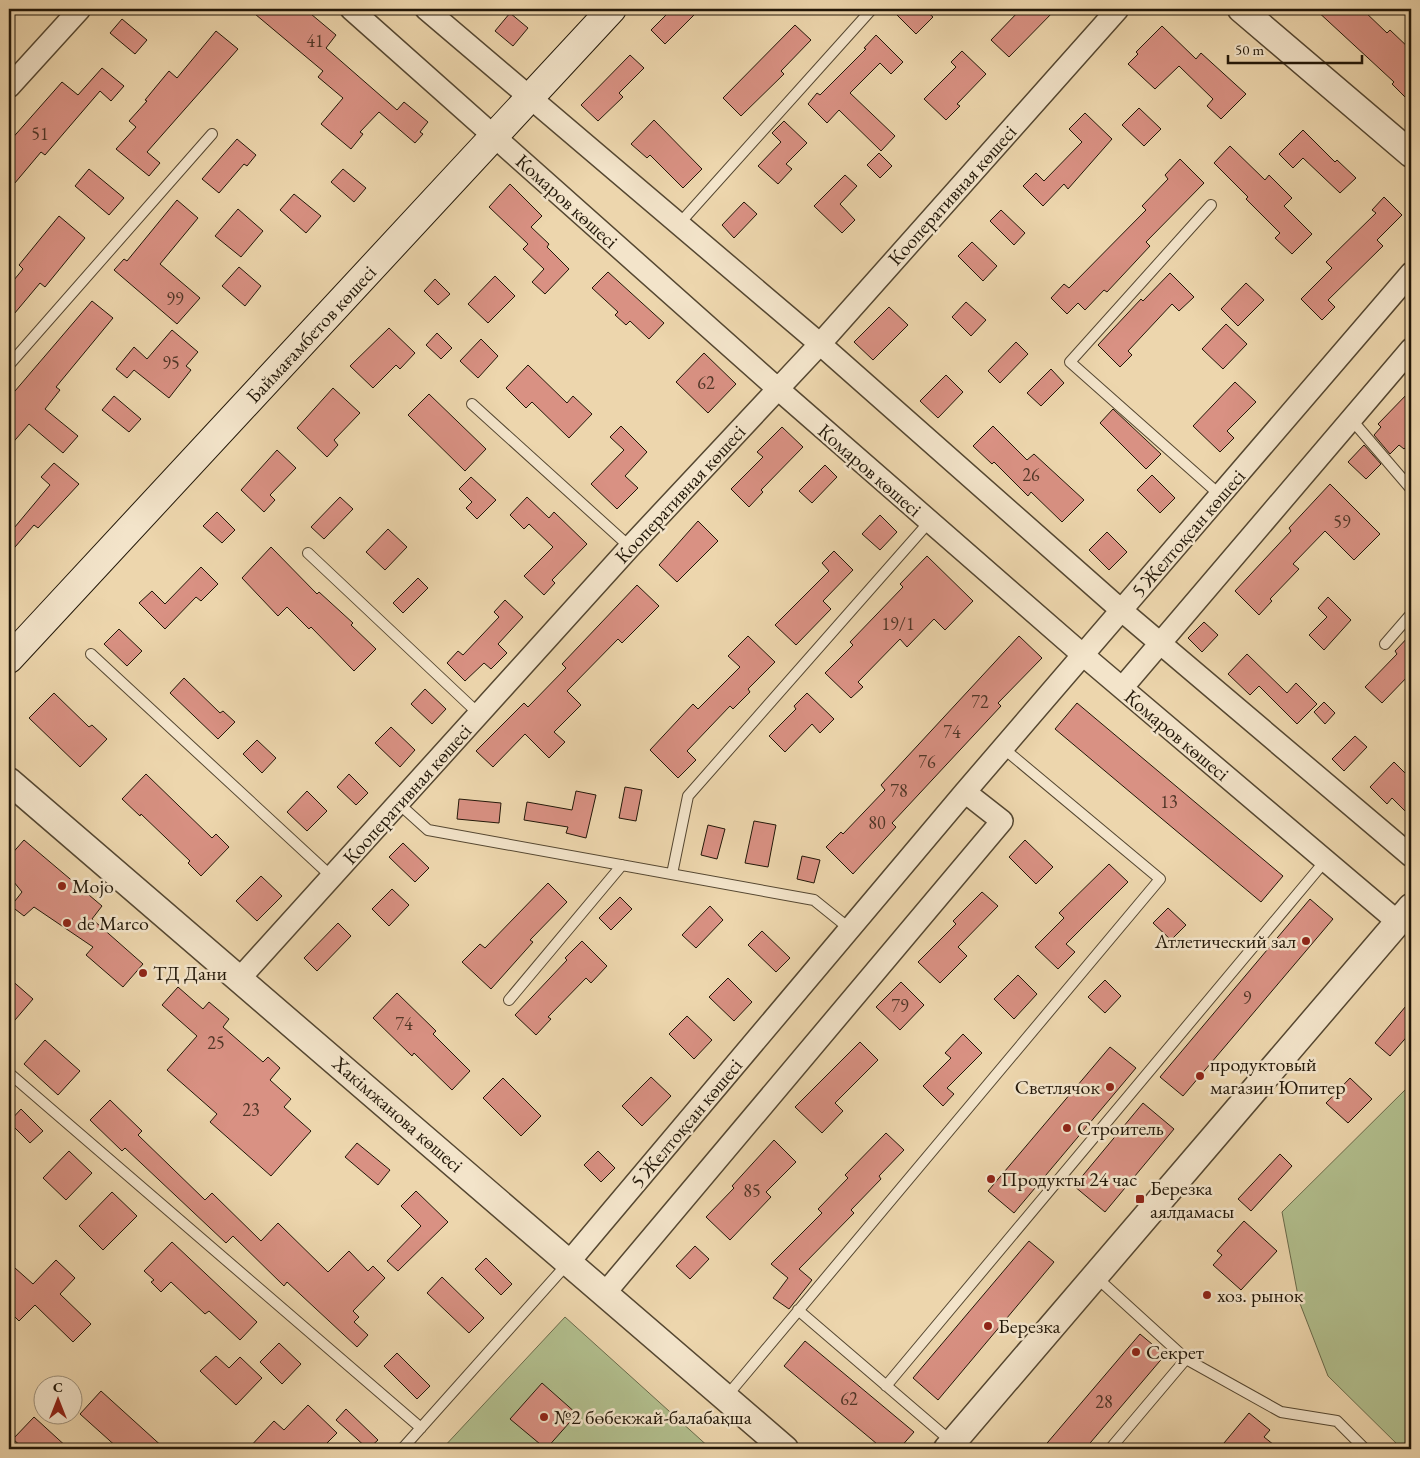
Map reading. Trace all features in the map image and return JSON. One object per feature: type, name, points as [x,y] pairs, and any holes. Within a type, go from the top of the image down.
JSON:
[{"type":"main road","name":"Баймағамбетов көшесі","points":[[9,659],[612,9]]},
{"type":"street","points":[[9,87],[80,9]]},
{"type":"street","name":"Комаров көшесі","points":[[351,9],[778,389],[1083,655],[1325,861],[1405,914]]},
{"type":"street","points":[[426,9],[820,344],[1160,644],[1411,856]]},
{"type":"street","name":"Кооперативная көшесі","points":[[240,978],[630,547],[820,344],[1118,9]]},
{"type":"street","points":[[1240,9],[1411,154]]},
{"type":"street","name":"5 Желтоқсан көшесі","points":[[568,1262],[965,792],[1411,273]]},
{"type":"street","points":[[1122,688],[1411,349]]},
{"type":"street","name":"Хакімжанова көшесі","points":[[9,781],[785,1449]]},
{"type":"street","points":[[605,1293],[1002,821],[965,792]]},
{"type":"street","points":[[950,1446],[1405,914]]},
{"type":"lane","points":[[679,224],[872,9]]},
{"type":"lane","points":[[9,365],[212,134]]},
{"type":"lane","points":[[1211,205],[1070,362],[1220,495]]},
{"type":"lane","points":[[472,404],[630,547]]},
{"type":"lane","points":[[1351,419],[1411,489]]},
{"type":"lane","points":[[672,874],[688,796],[930,521]]},
{"type":"lane","points":[[308,553],[479,714]]},
{"type":"lane","points":[[1385,644],[1411,614]]},
{"type":"lane","points":[[91,654],[332,877]]},
{"type":"lane","points":[[725,1397],[1160,879],[1003,748]]},
{"type":"lane","points":[[398,803],[428,830],[814,900],[850,929]]},
{"type":"lane","points":[[886,1386],[1325,861]]},
{"type":"lane","points":[[509,1000],[622,865]]},
{"type":"lane","points":[[9,1073],[421,1428]]},
{"type":"lane","name":"5 Желтоқсан көшесі","points":[[402,1449],[568,1262]]},
{"type":"lane","points":[[1096,1276],[1186,1359],[1281,1412],[1336,1422],[1365,1449]]},
{"type":"lane","points":[[798,1310],[886,1386],[950,1446]]},
{"type":"lane","points":[[1110,1449],[1186,1359]]},
{"type":"green space","points":[[1411,1084],[1411,1449],[1402,1449],[1328,1376],[1299,1301],[1282,1212]]},
{"type":"green space","points":[[565,1317],[711,1449],[442,1449]]},
{"type":"building","points":[[249,9],[305,9],[336,35],[326,48],[397,110],[404,102],[428,122],[420,132],[423,134],[415,143],[379,112],[360,132],[363,134],[351,149],[321,124],[343,98],[318,77],[323,71]]},
{"type":"building","points":[[672,9],[700,9],[665,44],[651,30]]},
{"type":"building","points":[[891,9],[924,9],[933,17],[916,34]]},
{"type":"building","points":[[1021,9],[1056,9],[1009,57],[991,40]]},
{"type":"building","points":[[1315,9],[1362,9],[1387,33],[1390,30],[1411,50],[1411,103],[1392,84],[1394,82]]},
{"type":"building","points":[[510,13],[528,28],[513,46],[495,31]]},
{"type":"building","points":[[122,19],[147,40],[135,54],[110,33]]},
{"type":"building","points":[[795,25],[811,40],[781,71],[784,74],[741,116],[723,98]]},
{"type":"building","points":[[1162,26],[1196,59],[1201,53],[1246,94],[1221,119],[1207,106],[1213,99],[1179,66],[1155,89],[1128,64],[1138,54],[1136,52]]},
{"type":"building","points":[[216,31],[238,49],[147,152],[160,163],[149,176],[116,149],[136,127],[129,121],[147,101],[145,100],[169,71],[177,78]]},
{"type":"building","points":[[876,35],[903,62],[891,74],[880,63],[850,93],[895,136],[881,151],[839,110],[827,123],[808,104],[817,93],[820,95],[866,49],[864,48]]},
{"type":"building","points":[[962,51],[986,74],[957,104],[960,106],[946,120],[924,99],[956,67],[951,62]]},
{"type":"building","points":[[630,55],[644,68],[619,93],[623,97],[598,121],[581,105]]},
{"type":"building","points":[[102,68],[124,86],[111,101],[100,91],[45,155],[41,152],[9,190],[9,142],[62,82],[78,95]]},
{"type":"building","points":[[1139,108],[1161,129],[1144,146],[1122,125]]},
{"type":"building","points":[[1085,113],[1112,139],[1068,189],[1064,184],[1043,206],[1023,186],[1036,173],[1044,181],[1082,142],[1069,129]]},
{"type":"building","points":[[654,120],[702,169],[683,188],[650,155],[647,158],[631,144]]},
{"type":"building","points":[[784,121],[807,143],[786,164],[792,169],[778,184],[758,166],[781,142],[772,133]]},
{"type":"building","points":[[1303,130],[1335,162],[1337,160],[1356,178],[1340,193],[1303,158],[1293,168],[1279,154]]},
{"type":"building","points":[[237,139],[256,155],[247,166],[244,164],[219,193],[202,179]]},
{"type":"building","points":[[1230,146],[1265,180],[1269,175],[1292,198],[1284,206],[1312,234],[1292,254],[1275,238],[1280,233],[1214,163]]},
{"type":"building","points":[[879,153],[892,166],[880,178],[867,165]]},
{"type":"building","points":[[1180,159],[1204,183],[1146,242],[1150,246],[1107,292],[1104,290],[1085,310],[1078,303],[1067,314],[1051,298],[1064,284],[1069,288],[1146,210],[1142,206],[1168,179],[1165,175]]},
{"type":"building","points":[[89,169],[124,198],[109,215],[75,186]]},
{"type":"building","points":[[343,169],[366,188],[354,202],[331,182]]},
{"type":"building","points":[[845,175],[857,186],[840,204],[855,220],[842,233],[814,206]]},
{"type":"building","points":[[510,184],[542,216],[531,227],[549,244],[547,247],[569,269],[545,294],[532,282],[544,269],[523,249],[528,244],[489,207]]},
{"type":"building","points":[[294,194],[321,216],[306,233],[280,210]]},
{"type":"building","points":[[1384,197],[1402,215],[1377,240],[1383,246],[1328,300],[1335,307],[1322,320],[1301,299],[1332,268],[1326,262],[1376,213],[1372,210]]},
{"type":"building","points":[[177,200],[198,218],[160,264],[200,298],[177,324],[114,270],[124,259],[127,261]]},
{"type":"building","points":[[744,202],[757,214],[734,238],[722,225]]},
{"type":"building","points":[[238,209],[263,231],[241,257],[215,236]]},
{"type":"building","points":[[1001,210],[1025,233],[1014,245],[990,221]]},
{"type":"building","points":[[59,216],[85,238],[45,287],[40,283],[9,320],[9,286],[23,269],[19,265]]},
{"type":"building","points":[[972,242],[997,266],[983,281],[958,256]]},
{"type":"building","points":[[239,267],[261,286],[245,306],[222,286]]},
{"type":"building","points":[[608,272],[664,323],[649,339],[630,321],[626,325],[615,315],[618,312],[592,288]]},
{"type":"building","points":[[1170,273],[1194,297],[1179,311],[1172,304],[1128,351],[1132,355],[1120,367],[1098,345],[1141,299],[1143,301]]},
{"type":"building","points":[[495,276],[515,296],[488,323],[468,304]]},
{"type":"building","points":[[435,279],[450,294],[438,305],[424,291]]},
{"type":"building","points":[[1246,283],[1264,300],[1238,326],[1221,309]]},
{"type":"building","points":[[92,301],[113,318],[56,387],[60,390],[45,409],[78,436],[63,453],[29,424],[9,447],[9,398]]},
{"type":"building","points":[[966,302],[986,320],[971,336],[952,317]]},
{"type":"building","points":[[889,307],[908,325],[873,360],[854,342]]},
{"type":"building","points":[[1226,324],[1247,344],[1223,369],[1202,349]]},
{"type":"building","points":[[389,328],[415,353],[400,369],[396,365],[373,388],[350,366]]},
{"type":"building","points":[[172,330],[198,352],[186,366],[191,370],[169,398],[134,370],[127,378],[116,369],[134,347],[147,359]]},
{"type":"building","points":[[437,333],[452,348],[441,359],[426,345]]},
{"type":"building","points":[[481,339],[498,356],[478,378],[460,361]]},
{"type":"building","points":[[1016,342],[1028,354],[1000,383],[988,371]]},
{"type":"building","points":[[704,353],[736,384],[708,413],[676,382]]},
{"type":"building","points":[[528,365],[567,403],[573,396],[592,414],[569,438],[532,402],[526,408],[506,388]]},
{"type":"building","points":[[1051,369],[1064,383],[1041,406],[1027,393]]},
{"type":"building","points":[[946,375],[963,392],[938,418],[920,401]]},
{"type":"building","points":[[1235,382],[1256,402],[1227,431],[1234,438],[1220,452],[1193,426]]},
{"type":"building","points":[[333,388],[360,413],[334,440],[338,445],[327,457],[297,428]]},
{"type":"building","points":[[1411,390],[1411,442],[1404,449],[1399,445],[1390,454],[1374,435],[1381,427],[1378,424]]},
{"type":"building","points":[[429,394],[486,449],[465,471],[408,415]]},
{"type":"building","points":[[114,396],[141,419],[129,432],[102,410]]},
{"type":"building","points":[[1113,409],[1161,454],[1146,469],[1100,423]]},
{"type":"building","points":[[621,426],[647,452],[625,476],[638,488],[617,509],[591,484],[624,450],[610,437]]},
{"type":"building","points":[[993,426],[1027,460],[1034,454],[1084,500],[1062,522],[1031,492],[1028,496],[994,462],[992,464],[973,446]]},
{"type":"building","points":[[782,427],[803,447],[761,490],[763,492],[749,507],[731,489],[763,457],[757,452]]},
{"type":"building","points":[[1364,445],[1381,464],[1366,479],[1348,462]]},
{"type":"building","points":[[277,450],[296,468],[270,495],[275,500],[264,512],[241,490]]},
{"type":"building","points":[[54,463],[79,484],[38,528],[34,525],[9,554],[9,534],[50,485],[41,477]]},
{"type":"building","points":[[825,465],[837,477],[812,503],[799,491]]},
{"type":"building","points":[[1152,475],[1175,498],[1160,513],[1137,490]]},
{"type":"building","points":[[471,477],[496,500],[477,519],[466,508],[472,502],[459,489]]},
{"type":"building","points":[[1330,484],[1380,534],[1354,560],[1325,531],[1293,564],[1299,569],[1270,599],[1272,601],[1259,615],[1235,591],[1291,531],[1289,528]]},
{"type":"building","points":[[340,497],[353,509],[324,539],[311,527]]},
{"type":"building","points":[[527,497],[549,518],[554,512],[587,544],[552,580],[555,583],[544,595],[524,576],[553,547],[529,524],[524,529],[510,515]]},
{"type":"building","points":[[217,512],[235,530],[222,543],[203,526]]},
{"type":"building","points":[[880,515],[897,532],[880,550],[862,534]]},
{"type":"building","points":[[698,521],[718,541],[677,582],[659,565]]},
{"type":"building","points":[[388,529],[407,547],[385,570],[366,552]]},
{"type":"building","points":[[1107,532],[1127,552],[1109,570],[1089,550]]},
{"type":"building","points":[[271,547],[317,594],[319,592],[353,623],[351,625],[376,649],[354,671],[311,627],[309,629],[287,607],[278,616],[242,578]]},
{"type":"building","points":[[834,551],[853,570],[823,601],[831,609],[796,645],[775,625],[829,571],[822,563]]},
{"type":"building","points":[[927,556],[973,601],[945,630],[934,619],[907,647],[900,639],[858,682],[863,687],[851,698],[825,673],[853,645],[850,642],[903,587],[900,584]]},
{"type":"building","points":[[201,567],[218,584],[201,601],[196,597],[165,629],[139,603],[152,591],[165,604]]},
{"type":"building","points":[[418,578],[428,588],[403,613],[393,603]]},
{"type":"building","points":[[637,585],[659,606],[622,643],[618,639],[567,691],[581,705],[554,732],[565,742],[549,758],[525,734],[493,767],[476,751],[524,703],[528,707],[566,668],[562,664]]},
{"type":"building","points":[[1328,597],[1351,620],[1324,650],[1309,635],[1327,617],[1318,608]]},
{"type":"building","points":[[505,600],[523,617],[498,644],[507,653],[491,669],[484,663],[465,681],[447,663],[458,651],[463,655],[499,617],[494,612]]},
{"type":"building","points":[[1204,622],[1218,635],[1202,652],[1188,638]]},
{"type":"building","points":[[119,629],[142,651],[127,666],[104,644]]},
{"type":"building","points":[[1411,634],[1411,673],[1382,703],[1365,687],[1397,654],[1395,651]]},
{"type":"building","points":[[748,636],[775,662],[748,689],[750,692],[733,709],[730,706],[687,751],[696,760],[678,778],[650,750],[693,704],[698,709],[740,667],[728,656]]},
{"type":"building","points":[[1019,636],[1042,658],[998,703],[1001,706],[892,823],[896,827],[853,874],[826,847],[841,832],[843,834],[885,790],[881,785]]},
{"type":"building","points":[[1247,654],[1287,693],[1296,683],[1317,704],[1297,724],[1259,686],[1250,695],[1228,674]]},
{"type":"building","points":[[184,678],[220,713],[223,711],[235,722],[218,739],[170,693]]},
{"type":"building","points":[[425,689],[446,709],[432,724],[411,704]]},
{"type":"building","points":[[54,693],[89,727],[92,725],[107,739],[80,767],[29,718]]},
{"type":"building","points":[[807,693],[834,719],[820,733],[812,724],[785,752],[769,736],[796,709],[794,706]]},
{"type":"building","points":[[1324,702],[1335,713],[1325,724],[1314,712]]},
{"type":"building","points":[[1077,703],[1283,876],[1261,902],[1055,729]]},
{"type":"building","points":[[391,727],[415,750],[400,767],[375,743]]},
{"type":"building","points":[[1355,736],[1367,747],[1344,771],[1332,759]]},
{"type":"building","points":[[257,740],[276,758],[262,773],[243,754]]},
{"type":"building","points":[[1394,762],[1411,779],[1411,817],[1392,798],[1387,804],[1370,787]]},
{"type":"building","points":[[146,774],[212,838],[216,834],[229,847],[201,876],[188,863],[190,861],[141,814],[140,816],[122,799]]},
{"type":"building","points":[[349,774],[368,793],[356,805],[337,787]]},
{"type":"building","points":[[625,787],[642,790],[636,821],[619,818]]},
{"type":"building","points":[[307,791],[327,811],[307,831],[287,812]]},
{"type":"building","points":[[576,791],[596,795],[586,838],[566,833],[568,827],[524,820],[527,802],[572,810]]},
{"type":"building","points":[[459,799],[501,803],[499,823],[457,819]]},
{"type":"building","points":[[754,821],[776,825],[768,867],[745,863]]},
{"type":"building","points":[[708,825],[725,829],[717,859],[701,855]]},
{"type":"building","points":[[24,840],[102,906],[92,919],[143,964],[123,987],[86,955],[93,947],[34,907],[24,916],[11,906],[22,892],[9,876],[9,857]]},
{"type":"building","points":[[1025,840],[1053,867],[1036,884],[1009,857]]},
{"type":"building","points":[[403,843],[429,868],[415,882],[389,857]]},
{"type":"building","points":[[802,856],[820,860],[814,883],[797,879]]},
{"type":"building","points":[[1109,864],[1128,882],[1066,944],[1075,952],[1058,969],[1035,947],[1064,918],[1059,913]]},
{"type":"building","points":[[261,876],[282,896],[257,921],[236,901]]},
{"type":"building","points":[[548,883],[567,902],[530,940],[533,942],[491,989],[462,962],[480,944],[485,948]]},
{"type":"building","points":[[392,889],[409,905],[389,926],[372,909]]},
{"type":"building","points":[[982,892],[998,906],[958,947],[967,956],[940,983],[918,962],[956,924],[953,921]]},
{"type":"building","points":[[620,897],[632,909],[611,930],[599,918]]},
{"type":"building","points":[[1310,899],[1333,919],[1183,1096],[1160,1077]]},
{"type":"building","points":[[710,906],[723,920],[696,948],[682,935]]},
{"type":"building","points":[[1168,908],[1186,925],[1171,940],[1153,923]]},
{"type":"building","points":[[338,923],[351,936],[317,971],[304,958]]},
{"type":"building","points":[[762,931],[790,958],[776,972],[748,945]]},
{"type":"building","points":[[582,941],[607,966],[591,983],[586,978],[548,1017],[551,1019],[536,1035],[515,1015],[567,960],[565,958]]},
{"type":"building","points":[[1018,975],[1037,994],[1014,1019],[994,999]]},
{"type":"building","points":[[9,978],[33,999],[9,1027]]},
{"type":"building","points":[[728,978],[752,1002],[734,1021],[709,997]]},
{"type":"building","points":[[1105,980],[1121,996],[1105,1013],[1088,997]]},
{"type":"building","points":[[901,982],[924,1005],[900,1030],[876,1007]]},
{"type":"building","points":[[178,987],[203,1009],[209,1002],[229,1019],[223,1027],[263,1062],[268,1057],[280,1068],[270,1080],[291,1099],[284,1107],[311,1131],[271,1176],[210,1122],[217,1114],[167,1070],[197,1036],[162,1005]]},
{"type":"building","points":[[397,993],[436,1031],[433,1034],[470,1071],[452,1090],[414,1053],[412,1056],[373,1018]]},
{"type":"building","points":[[1411,1000],[1411,1032],[1390,1056],[1375,1043]]},
{"type":"building","points":[[687,1016],[712,1040],[694,1059],[669,1034]]},
{"type":"building","points":[[963,1034],[982,1053],[947,1088],[954,1094],[943,1106],[923,1086],[951,1058],[945,1053]]},
{"type":"building","points":[[45,1040],[80,1071],[58,1095],[24,1064]]},
{"type":"building","points":[[860,1042],[878,1060],[835,1103],[843,1111],[822,1133],[795,1107]]},
{"type":"building","points":[[1110,1047],[1136,1068],[1014,1213],[988,1191]]},
{"type":"building","points":[[651,1077],[671,1096],[642,1126],[622,1106]]},
{"type":"building","points":[[503,1078],[541,1116],[521,1136],[483,1098]]},
{"type":"building","points":[[1350,1078],[1372,1099],[1348,1123],[1326,1103]]},
{"type":"building","points":[[110,1100],[142,1131],[138,1135],[205,1200],[212,1193],[261,1241],[278,1223],[328,1272],[349,1251],[368,1271],[373,1266],[385,1278],[353,1311],[359,1317],[354,1322],[368,1335],[357,1347],[287,1282],[284,1286],[233,1236],[226,1243],[125,1148],[122,1151],[90,1120]]},
{"type":"building","points":[[1143,1103],[1174,1129],[1105,1212],[1074,1186]]},
{"type":"building","points":[[21,1109],[43,1131],[30,1143],[9,1122]]},
{"type":"building","points":[[886,1133],[904,1150],[879,1176],[881,1179],[851,1210],[854,1213],[799,1269],[812,1280],[789,1309],[773,1298],[788,1278],[771,1264],[822,1213],[818,1209],[848,1178],[845,1175]]},
{"type":"building","points":[[774,1140],[796,1162],[766,1192],[771,1197],[730,1240],[706,1217],[734,1188],[732,1186]]},
{"type":"building","points":[[357,1143],[390,1170],[378,1185],[345,1157]]},
{"type":"building","points":[[69,1151],[92,1173],[66,1200],[43,1178]]},
{"type":"building","points":[[598,1151],[615,1168],[601,1182],[584,1165]]},
{"type":"building","points":[[1280,1154],[1292,1166],[1251,1211],[1238,1199]]},
{"type":"building","points":[[416,1191],[448,1222],[398,1271],[387,1261],[421,1226],[401,1206]]},
{"type":"building","points":[[112,1192],[137,1216],[103,1250],[79,1226]]},
{"type":"building","points":[[1244,1221],[1277,1251],[1241,1290],[1213,1265],[1222,1255],[1217,1251]]},
{"type":"building","points":[[1029,1241],[1054,1262],[938,1400],[913,1378]]},
{"type":"building","points":[[172,1242],[257,1322],[240,1340],[209,1311],[205,1314],[171,1282],[161,1292],[151,1282],[154,1280],[144,1271]]},
{"type":"building","points":[[695,1246],[709,1259],[690,1279],[676,1266]]},
{"type":"building","points":[[486,1258],[512,1284],[501,1295],[475,1269]]},
{"type":"building","points":[[56,1260],[75,1278],[60,1294],[91,1324],[73,1342],[35,1305],[19,1321],[9,1311],[9,1275],[15,1268],[33,1284]]},
{"type":"building","points":[[442,1277],[484,1318],[469,1333],[427,1293]]},
{"type":"building","points":[[1140,1334],[1165,1355],[1085,1449],[1042,1449]]},
{"type":"building","points":[[805,1341],[914,1432],[899,1449],[883,1449],[784,1366]]},
{"type":"building","points":[[279,1343],[301,1364],[282,1384],[260,1362]]},
{"type":"building","points":[[397,1353],[430,1386],[417,1399],[384,1366]]},
{"type":"building","points":[[216,1356],[229,1368],[240,1357],[262,1378],[236,1405],[200,1371]]},
{"type":"building","name":"№2 бөбекжай-балабақша","points":[[542,1383],[577,1414],[546,1449],[510,1419]]},
{"type":"building","points":[[101,1391],[165,1449],[119,1449],[82,1416],[82,1412]]},
{"type":"building","points":[[308,1405],[337,1433],[321,1449],[248,1449],[274,1421],[284,1430]]},
{"type":"building","points":[[346,1409],[378,1440],[368,1449],[336,1420]]},
{"type":"building","points":[[1249,1413],[1270,1430],[1264,1437],[1279,1449],[1219,1449]]},
{"type":"building","points":[[32,1419],[32,1426],[44,1426],[69,1449],[24,1449],[13,1439]]},
{"type":"place","name":"Mojo","points":[[62,886]]},
{"type":"place","name":"de Marco","points":[[67,923]]},
{"type":"place","name":"Атлетический зал","points":[[1306,941]]},
{"type":"place","name":"ТД Дани","points":[[143,973]]},
{"type":"place","name":"продуктовый магазин Юпитер","points":[[1200,1076]]},
{"type":"place","name":"Светлячок","points":[[1110,1087]]},
{"type":"place","name":"Строитель","points":[[1067,1128]]},
{"type":"place","name":"Продукты 24 час","points":[[991,1179]]},
{"type":"place","name":"Березка аялдамасы","points":[[1140,1199]]},
{"type":"place","name":"хоз. рынок","points":[[1207,1295]]},
{"type":"place","name":"Березка","points":[[988,1326]]},
{"type":"place","name":"Секрет","points":[[1136,1352]]},
{"type":"place","name":"№2 бөбекжай-балабақша","points":[[544,1417]]}]
